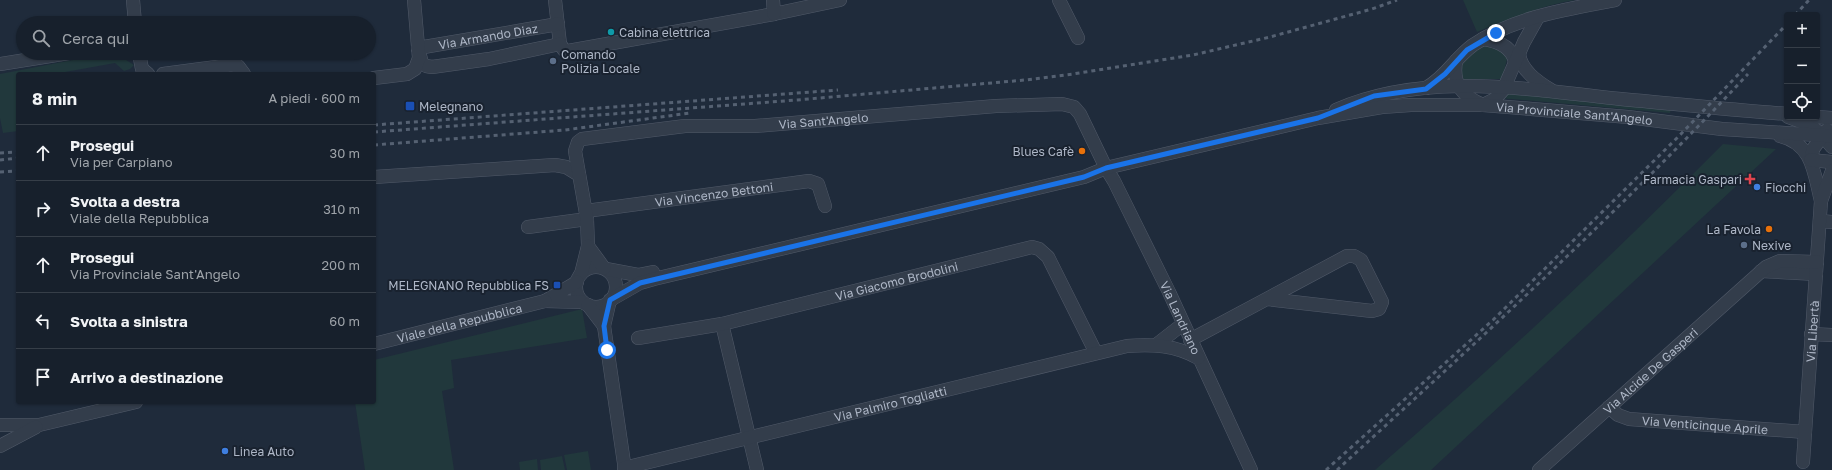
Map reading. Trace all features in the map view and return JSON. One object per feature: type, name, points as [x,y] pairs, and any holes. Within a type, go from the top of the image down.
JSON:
[{"type":"street","points":[[133,0],[134,16]]},
{"type":"street","points":[[376,78],[412,73],[416,69],[418,62],[418,48],[414,0]]},
{"type":"street","points":[[555,0],[562,47]]},
{"type":"street","points":[[773,0],[774,14]]},
{"type":"street","name":"Via Armando Diaz","points":[[558,24],[418,48],[420,61],[426,66],[489,59],[562,47],[573,51],[774,14],[840,0]]},
{"type":"street","points":[[1059,0],[1078,38]]},
{"type":"street","points":[[1426,89],[1438,81],[1467,50],[1483,39],[1508,27],[1566,9],[1615,0]]},
{"type":"street","points":[[1456,61],[1455,75],[1459,86],[1469,98],[1483,105],[1495,99],[1504,87],[1517,57],[1538,17]]},
{"type":"street","points":[[1483,39],[1506,47],[1517,57],[1528,72],[1539,82],[1553,91]]},
{"type":"street","points":[[0,64],[25,60]]},
{"type":"street","points":[[141,60],[145,70]]},
{"type":"street","points":[[178,72],[231,65],[238,66],[242,72]]},
{"type":"street","name":"Via Provinciale Sant'Angelo","points":[[1318,118],[1374,96],[1459,86],[1504,87],[1553,91],[1784,115]]},
{"type":"street","name":"Via Sant'Angelo","points":[[578,171],[574,151],[576,145],[582,139],[685,126],[748,126],[1038,103],[1065,104],[1074,107]]},
{"type":"street","name":"Via Provinciale Sant'Angelo","points":[[1106,168],[1318,118],[1394,106],[1483,105],[1628,117],[1722,129],[1762,132],[1829,132]]},
{"type":"street","name":"Via Landriano","points":[[1074,107],[1081,115],[1106,168],[1114,181],[1251,470]]},
{"type":"street","points":[[1820,116],[1832,118]]},
{"type":"street","points":[[1798,120],[1829,132]]},
{"type":"street","name":"Via Libertà","points":[[1762,132],[1786,138],[1799,144],[1811,160],[1826,222],[1816,268],[1803,462]]},
{"type":"street","points":[[1829,132],[1832,147]]},
{"type":"street","points":[[1829,132],[1813,149],[1811,160],[1832,162]]},
{"type":"street","points":[[376,177],[555,164],[578,171],[586,215],[588,246],[577,290],[604,326]]},
{"type":"street","name":"Viale della Repubblica","points":[[545,301],[579,278],[589,268],[596,267],[638,275],[1088,168],[1106,168]]},
{"type":"street","name":"Viale della Repubblica","points":[[376,343],[545,301],[586,303],[600,306],[640,283],[654,279],[1084,177],[1106,168]]},
{"type":"street","name":"Via Libertà","points":[[1821,201],[1832,171]]},
{"type":"street","name":"Via Vincenzo Bettoni","points":[[586,215],[809,181],[818,184],[825,206]]},
{"type":"street","points":[[528,226],[586,215]]},
{"type":"street","points":[[588,246],[616,282],[616,289],[611,300],[604,326],[625,469]]},
{"type":"street","name":"Via Giacomo Brodolini","points":[[638,338],[722,324],[1029,248],[1036,248],[1043,251],[1048,258],[1096,353]]},
{"type":"street","points":[[1190,340],[1267,299],[1345,258],[1352,256],[1358,257],[1363,262],[1382,302],[1379,310],[1372,311],[1267,299]]},
{"type":"street","name":"Via Alcide De Gasperi","points":[[1539,470],[1761,271],[1816,268]]},
{"type":"street","points":[[722,324],[757,470]]},
{"type":"street","points":[[1156,345],[1171,335],[1183,324]]},
{"type":"street","points":[[1811,334],[1832,335]]},
{"type":"street","name":"Via Palmiro Togliatti","points":[[625,469],[749,437],[1127,346],[1156,345],[1179,349],[1198,358]]},
{"type":"street","points":[[0,425],[39,425],[128,404]]},
{"type":"street","name":"Via Venticinque Aprile","points":[[1609,407],[1618,415],[1629,419],[1805,432]]},
{"type":"street","points":[[0,432],[0,445],[39,425]]},
{"type":"green space","points":[[1463,0],[1575,0],[1537,9],[1477,32]]},
{"type":"green space","points":[[1482,45],[1502,49],[1507,59],[1502,79],[1459,79],[1462,59]]},
{"type":"green space","points":[[73,60],[126,60],[134,65],[130,69],[124,71],[115,63],[65,72],[16,72],[16,131],[3,133],[0,118],[0,74]]},
{"type":"green space","points":[[1505,90],[1671,109],[1670,113],[1500,98]]},
{"type":"green space","points":[[1723,144],[1776,149],[1431,470],[1375,470],[1552,310]]},
{"type":"green space","points":[[582,309],[587,338],[451,360],[454,388],[442,391],[454,470],[365,470],[355,404],[376,404],[376,360]]},
{"type":"green space","points":[[588,451],[591,470],[567,470],[564,455]]},
{"type":"green space","points":[[562,456],[565,470],[541,470],[540,460]]},
{"type":"green space","points":[[537,459],[538,470],[520,470],[519,462]]},
{"type":"railway","points":[[376,132],[797,100],[1025,80],[1073,74],[1193,55],[1270,37],[1372,9],[1397,0]]},
{"type":"railway","points":[[1798,12],[1809,0]]},
{"type":"railway","points":[[1326,470],[1493,320],[1678,137],[1784,27]]},
{"type":"railway","points":[[1337,470],[1598,227],[1649,177],[1748,74]]},
{"type":"railway","points":[[376,125],[838,90]]},
{"type":"railway","points":[[376,145],[565,130],[690,113]]},
{"type":"railway","points":[[0,153],[16,152]]},
{"type":"railway","points":[[0,160],[16,158]]},
{"type":"railway","points":[[0,172],[16,171]]},
{"type":"place","name":"Cabina elettrica","points":[[611,32]]},
{"type":"place","name":"Comando Polizia Locale","points":[[553,61]]},
{"type":"place","name":"Melegnano","points":[[410,106]]},
{"type":"place","name":"Blues Cafè","points":[[1082,151]]},
{"type":"place","name":"Farmacia Gaspari","points":[[1750,179]]},
{"type":"place","name":"Fiocchi","points":[[1757,187]]},
{"type":"place","name":"La Favola","points":[[1769,229]]},
{"type":"place","name":"Nexive","points":[[1744,245]]},
{"type":"place","name":"MELEGNANO Repubblica FS","points":[[557,285]]},
{"type":"place","name":"Linea Auto","points":[[225,451]]},
{"type":"route","points":[[607,350],[604,326],[610,300],[640,283],[1084,177],[1106,168],[1318,118],[1361,99],[1392,92],[1426,89],[1438,81],[1474,44],[1496,33]]}]
